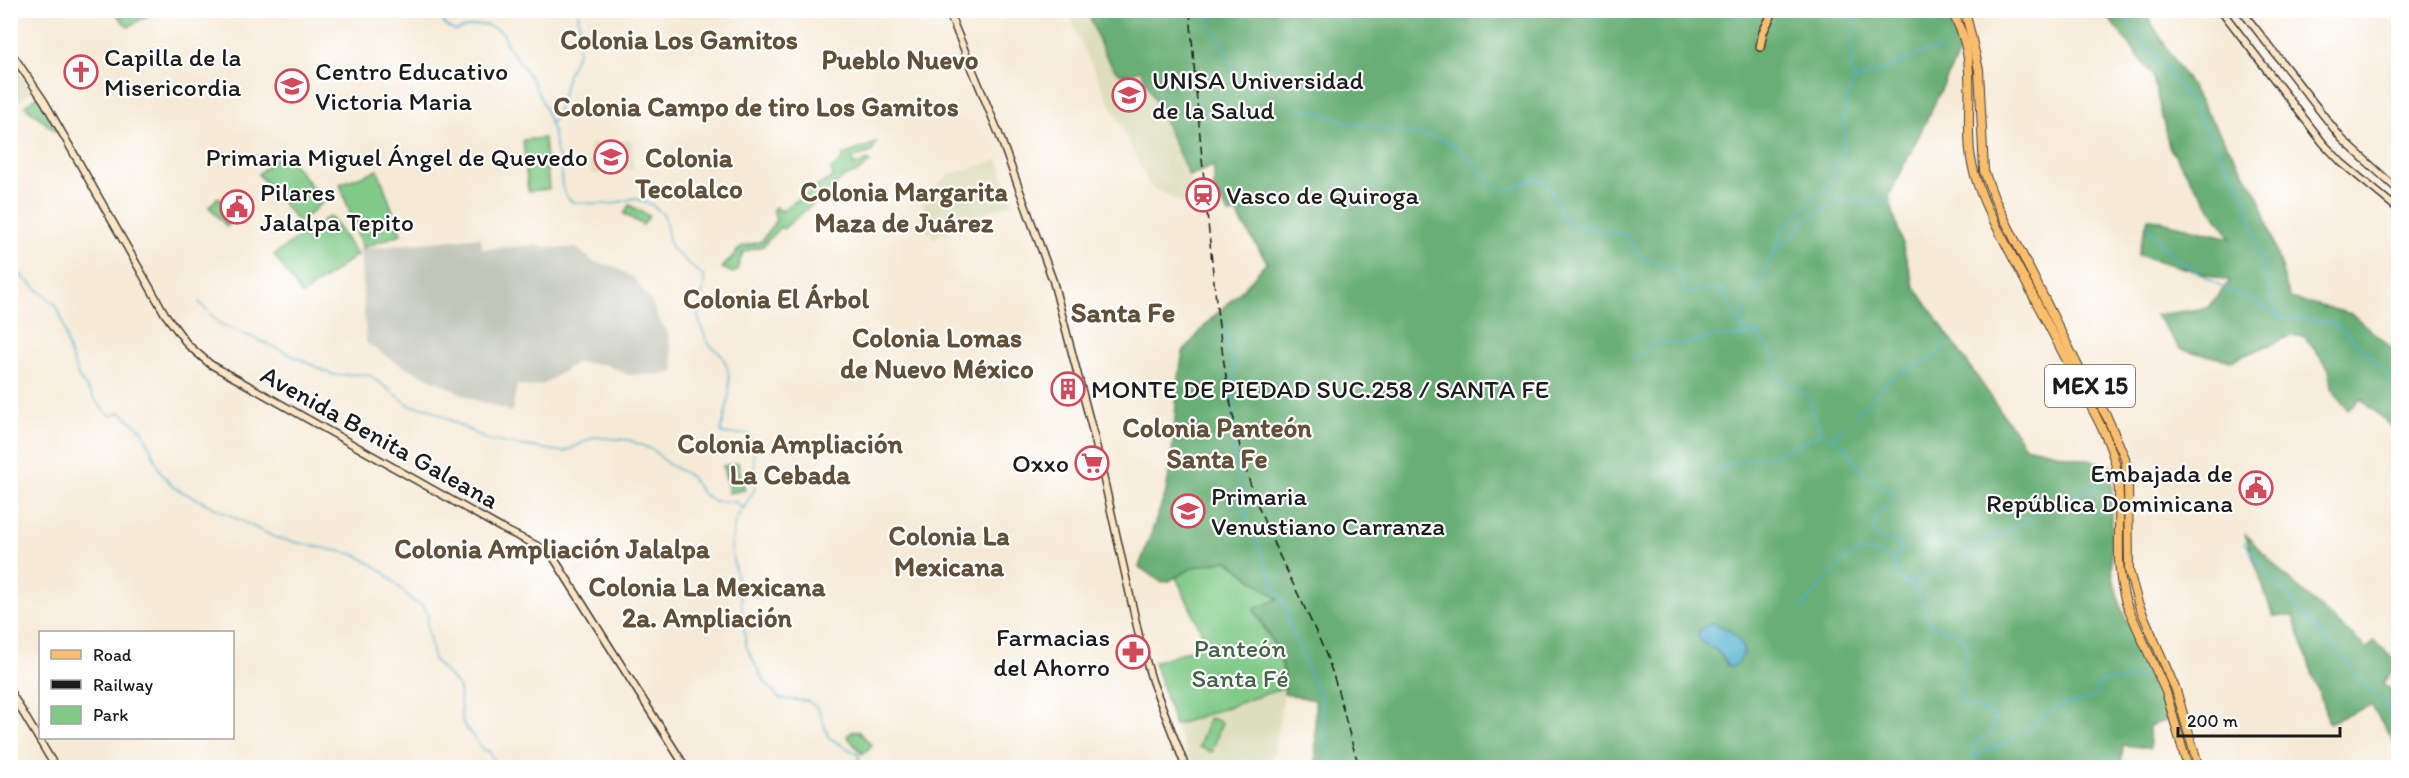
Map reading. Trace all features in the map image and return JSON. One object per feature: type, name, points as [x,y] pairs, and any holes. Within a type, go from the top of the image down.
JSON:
[{"type":"highway","name":"MEX 15","points":[[1965,10],[1979,70],[1981,152],[1984,171],[1994,198],[2079,368],[2107,417],[2125,458],[2128,483],[2129,571],[2138,603],[2176,690],[2199,768]]},
{"type":"highway","name":"MEX 15","points":[[1951,11],[1963,34],[1969,61],[1969,140],[1974,175],[1987,208],[2112,451],[2117,474],[2117,556],[2122,589],[2166,692],[2188,768]]},
{"type":"main road","points":[[948,10],[999,134],[1053,281],[1095,440],[1140,639],[1152,681],[1186,768]]},
{"type":"main road","points":[[1760,47],[1763,32],[1770,25],[1774,10]]},
{"type":"main road","points":[[2221,10],[2323,143],[2342,163],[2398,209]]},
{"type":"main road","points":[[2241,10],[2342,139],[2398,190]]},
{"type":"main road","name":"Avenida Benita Galeana","points":[[10,51],[39,92],[165,314],[188,345],[210,364],[501,528],[550,552],[686,768]]},
{"type":"main road","points":[[10,691],[56,768]]},
{"type":"shaded area","name":"UNISA Universidad de la Salud","points":[[1070,11],[1088,11],[1100,43],[1140,69],[1189,176],[1190,208],[1150,186],[1075,31]]},
{"type":"shaded area","points":[[11,59],[32,91],[19,101],[11,93]]},
{"type":"shaded area","name":"Primaria Miguel Ángel de Quevedo","points":[[631,140],[634,169],[591,174],[589,144]]},
{"type":"shaded area","points":[[999,160],[1013,203],[954,223],[947,236],[940,234],[935,239],[923,225],[924,195],[950,174]]},
{"type":"shaded area","points":[[481,237],[482,249],[538,245],[548,248],[576,248],[594,262],[614,266],[634,278],[652,303],[657,317],[668,333],[675,371],[667,374],[629,375],[604,364],[575,363],[544,384],[531,387],[517,385],[512,412],[473,399],[437,382],[399,364],[366,343],[360,249]]},
{"type":"shaded area","points":[[1285,688],[1274,754],[1265,767],[1193,767],[1175,725]]},
{"type":"green space","points":[[113,11],[155,11],[128,27]]},
{"type":"green space","points":[[1088,11],[1940,11],[1954,30],[1960,51],[1889,197],[1914,286],[2025,446],[2110,465],[2112,480],[2111,552],[2117,595],[2160,693],[2168,720],[2149,726],[2150,748],[2123,745],[2121,768],[1316,767],[1315,700],[1284,694],[1284,672],[1281,661],[1254,609],[1278,599],[1227,560],[1194,567],[1169,581],[1161,582],[1139,567],[1166,492],[1183,352],[1210,320],[1243,289],[1267,262],[1236,213],[1229,214],[1214,190],[1214,166],[1189,176],[1141,70],[1122,74],[1111,65]]},
{"type":"green space","points":[[2103,11],[2144,11],[2260,198],[2290,298],[2352,314],[2398,354],[2398,432],[2361,399],[2348,410],[2331,388],[2329,369],[2304,336],[2291,336],[2231,361],[2180,349],[2156,315],[2207,308],[2230,281],[2138,255],[2148,218],[2231,238],[2169,147],[2152,74]]},
{"type":"green space","points":[[38,96],[60,135],[25,106]]},
{"type":"green space","points":[[544,138],[549,189],[528,191],[523,140]]},
{"type":"green space","points":[[876,143],[872,152],[853,158],[854,166],[867,160],[870,162],[858,172],[846,176],[783,229],[780,227],[763,246],[743,252],[737,270],[733,273],[722,268],[741,247],[762,241],[776,220],[773,209],[776,207],[781,211],[833,176],[831,169],[842,160],[843,155]]},
{"type":"green space","points":[[283,152],[324,201],[299,223],[258,174]]},
{"type":"green space","points":[[378,170],[401,234],[362,248],[340,184]]},
{"type":"green space","points":[[218,197],[237,217],[227,227],[209,207]]},
{"type":"green space","points":[[629,205],[649,216],[643,225],[624,214]]},
{"type":"green space","points":[[330,216],[357,255],[302,295],[274,255]]},
{"type":"green space","points":[[738,463],[745,490],[729,493],[723,466]]},
{"type":"green space","points":[[2245,534],[2285,576],[2367,649],[2374,641],[2398,662],[2383,683],[2398,695],[2398,748],[2371,705],[2329,723],[2293,616],[2273,616]]},
{"type":"green space","name":"Panteón Santa Fé","points":[[1227,560],[1278,599],[1254,610],[1280,656],[1286,687],[1175,725],[1154,662],[1207,644],[1176,577],[1194,567]]},
{"type":"green space","points":[[1209,718],[1222,722],[1212,752],[1199,747]]},
{"type":"green space","points":[[853,731],[859,731],[872,746],[862,754],[847,736]]},
{"type":"water","points":[[1711,623],[1728,630],[1740,641],[1744,653],[1738,663],[1732,667],[1728,666],[1718,652],[1703,643],[1698,636],[1699,631]]},
{"type":"waterway","points":[[435,10],[446,26],[456,31],[485,25],[503,33],[506,43],[532,80],[545,108],[560,160],[562,187],[568,199],[573,202],[612,204],[635,198],[652,205],[664,215],[671,248],[704,277],[698,317],[707,341],[722,356],[728,373],[729,392],[721,429],[722,434],[748,434],[753,448],[754,491],[735,521],[731,548],[741,599],[746,646],[763,680],[780,699],[807,701],[813,704],[819,711],[829,738],[858,754],[862,768]]},
{"type":"waterway","points":[[550,124],[556,117],[568,74],[578,52],[578,10]]},
{"type":"waterway","points":[[1205,10],[1241,84]]},
{"type":"waterway","points":[[1753,294],[1763,279],[1783,229],[1827,187],[1843,152],[1845,106],[1854,81],[1851,71],[1853,10]]},
{"type":"waterway","points":[[2118,10],[2192,105],[2245,196],[2271,298],[2281,318]]},
{"type":"waterway","points":[[1854,81],[1920,53],[1942,49]]},
{"type":"waterway","points":[[1298,107],[1366,127],[1440,138],[1465,154],[1488,180],[1502,189],[1509,190],[1536,178],[1543,181],[1551,191],[1565,223],[1626,235],[1641,257],[1678,271],[1686,293],[1711,289],[1721,290],[1729,301],[1734,319],[1742,329],[1759,335],[1773,353],[1779,378],[1809,398],[1822,432],[1844,445],[1865,474],[1894,494],[1893,501],[1883,507],[1877,515],[1874,524],[1875,536],[1897,542],[1902,549],[1893,560],[1895,569],[1901,579],[1920,597],[1930,625],[1958,634],[1968,646],[1960,699],[1992,714],[1996,724],[1990,734],[1975,742],[1972,752],[1980,768]]},
{"type":"waterway","points":[[1773,255],[1807,219],[1828,208],[1837,200],[1849,199],[1867,203],[1893,200]]},
{"type":"waterway","points":[[2148,227],[2175,258],[2229,291],[2245,295],[2281,318],[2334,324],[2348,333],[2398,387]]},
{"type":"waterway","points":[[10,266],[56,305],[79,378],[104,411],[111,416],[121,412],[143,431],[160,471],[173,487],[276,538],[357,555],[384,572],[414,602],[422,605],[428,614],[427,627],[434,660],[459,687],[462,722],[483,750],[489,751],[498,768]]},
{"type":"waterway","points":[[199,302],[220,324],[333,375],[368,374],[411,406],[428,408],[487,440],[564,452],[594,437],[629,440],[653,450],[668,464],[690,476],[703,494],[714,501],[736,502],[743,509]]},
{"type":"waterway","points":[[1742,327],[1742,312],[1747,302]]},
{"type":"waterway","points":[[1223,327],[1234,365],[1234,455],[1246,516],[1275,587],[1286,606],[1289,625],[1321,699],[1331,768]]},
{"type":"waterway","points":[[1631,360],[1656,341],[1684,345],[1717,336],[1759,335]]},
{"type":"waterway","points":[[1855,416],[1889,380],[1902,371],[1927,361],[1945,344]]},
{"type":"waterway","points":[[1834,437],[1847,423]]},
{"type":"waterway","points":[[1714,472],[1731,463],[1764,458],[1821,433]]},
{"type":"waterway","points":[[1954,563],[1981,543],[2019,526],[2042,509],[2101,485]]},
{"type":"waterway","points":[[2244,542],[2276,584],[2398,720]]},
{"type":"waterway","points":[[1800,608],[1834,570],[1854,554],[1865,551],[1876,552],[1893,560]]},
{"type":"waterway","points":[[1904,583],[1936,574],[1946,568]]},
{"type":"waterway","points":[[2022,732],[2058,707],[2088,699],[2096,694],[2100,684],[2106,681],[2136,678],[2143,672]]},
{"type":"waterway","points":[[1975,756],[2004,744],[2014,737]]},
{"type":"railway","points":[[1190,10],[1215,292],[1226,379],[1238,437],[1252,490],[1261,513],[1330,664],[1360,768]]},
{"type":"place","name":"Capilla de la Misericordia","points":[[81,72]]},
{"type":"place","name":"Centro Educativo Victoria Maria","points":[[292,86]]},
{"type":"place","name":"UNISA Universidad de la Salud","points":[[1129,95]]},
{"type":"place","name":"Primaria Miguel Ángel de Quevedo","points":[[611,157]]},
{"type":"place","name":"Vasco de Quiroga","points":[[1203,195]]},
{"type":"place","name":"Pilares Jalalpa Tepito","points":[[237,207]]},
{"type":"place","name":"MONTE DE PIEDAD SUC.258 / SANTA FE","points":[[1068,389]]},
{"type":"place","name":"Oxxo","points":[[1092,463]]},
{"type":"place","name":"Embajada de República Dominicana","points":[[2256,488]]},
{"type":"place","name":"Primaria Venustiano Carranza","points":[[1188,511]]},
{"type":"place","name":"Farmacias del Ahorro","points":[[1133,652]]},
{"type":"district","name":"Colonia Los Gamitos","points":[[679,40]]},
{"type":"district","name":"Pueblo Nuevo","points":[[900,60]]},
{"type":"district","name":"Colonia Campo de tiro Los Gamitos","points":[[756,107]]},
{"type":"district","name":"Colonia Tecolalco","points":[[689,174]]},
{"type":"district","name":"Colonia Margarita Maza de Juárez","points":[[904,208]]},
{"type":"district","name":"Colonia El Árbol","points":[[776,299]]},
{"type":"district","name":"Santa Fe","points":[[1123,312]]},
{"type":"district","name":"Colonia Lomas de Nuevo México","points":[[937,354]]},
{"type":"district","name":"Colonia Panteón Santa Fe","points":[[1217,444]]},
{"type":"district","name":"Colonia Ampliación La Cebada","points":[[790,460]]},
{"type":"district","name":"Colonia Ampliación Jalalpa","points":[[552,549]]},
{"type":"district","name":"Colonia La Mexicana","points":[[949,552]]},
{"type":"district","name":"Colonia La Mexicana 2a. Ampliación","points":[[707,602]]}]
